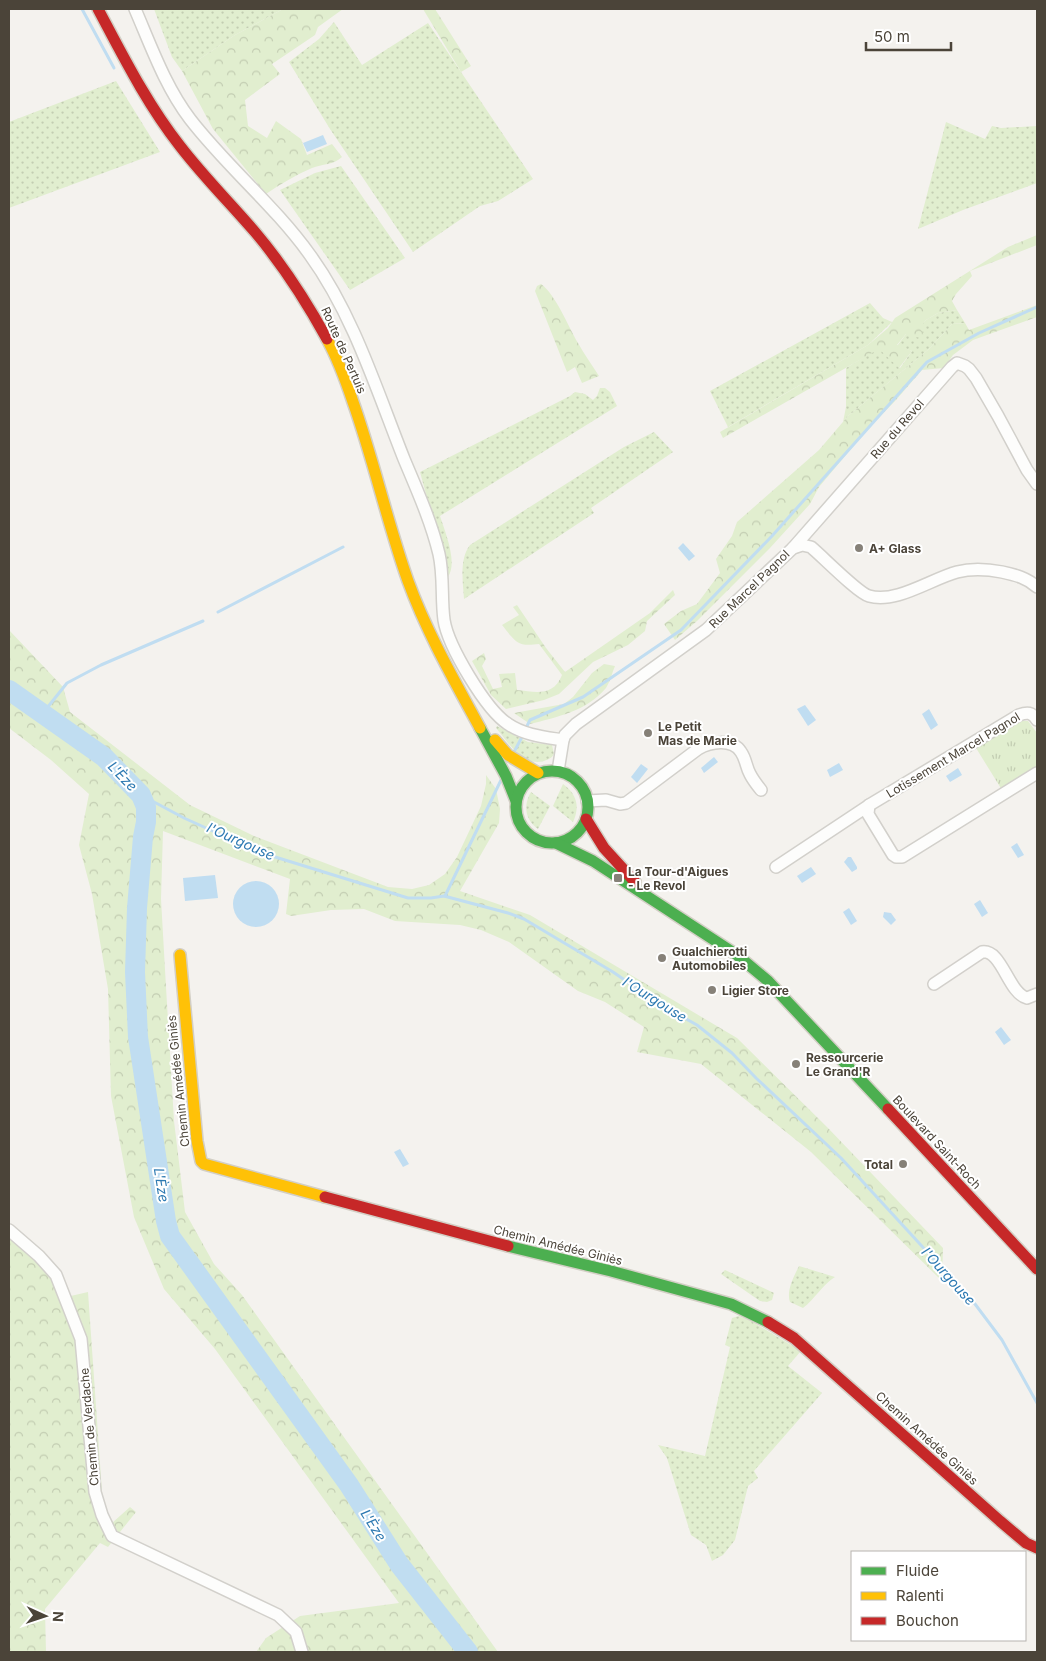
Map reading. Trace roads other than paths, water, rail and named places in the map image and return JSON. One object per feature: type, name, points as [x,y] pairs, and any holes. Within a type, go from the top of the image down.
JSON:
[{"type":"main road","name":"Route de Pertuis","points":[[98,9],[154,110],[179,145],[272,254],[316,317],[328,340],[358,416],[392,533],[420,614],[447,669],[476,718],[512,787],[516,801]]},
{"type":"main road","name":"Route de Pertuis","points":[[476,718],[508,755],[538,773]]},
{"type":"main road","points":[[558,771],[574,778],[585,792],[588,810],[586,820],[581,828],[566,840],[556,843],[540,840],[526,832],[519,823],[516,801],[520,789],[528,780],[538,773],[558,771]]},
{"type":"main road","name":"Boulevard Saint-Roch","points":[[586,820],[604,848],[655,902]]},
{"type":"main road","name":"Boulevard Saint-Roch","points":[[556,843],[593,861],[737,955],[768,981],[1037,1269]]},
{"type":"main road","name":"Chemin Amédée Giniès","points":[[180,955],[197,1141],[200,1161],[204,1164],[494,1243],[612,1271],[731,1304],[752,1313],[794,1338],[1026,1544],[1037,1548]]},
{"type":"street","points":[[135,9],[164,78],[185,112],[303,245],[340,302],[373,379],[429,523],[442,569],[444,620],[450,641],[479,691],[502,720],[522,732],[563,740],[558,771]]},
{"type":"street","name":"Rue du Revol","points":[[793,548],[957,363],[969,369],[1037,484]]},
{"type":"street","name":"Rue Marcel Pagnol","points":[[563,740],[569,731],[590,713],[706,630],[793,548],[802,545],[811,547],[861,592],[874,597],[890,596],[956,572],[979,570],[996,571],[1018,576],[1028,580],[1037,587]]},
{"type":"street","name":"Lotissement Marcel Pagnol","points":[[776,867],[869,805],[1019,715],[1026,712],[1030,713],[1037,720]]},
{"type":"street","points":[[588,801],[606,800],[620,804],[626,803],[698,749],[708,744],[716,743],[725,743],[739,749],[750,775],[761,790]]},
{"type":"street","points":[[869,805],[868,814],[893,855],[902,858],[1037,774]]},
{"type":"street","points":[[934,984],[982,952],[986,952],[994,955],[1019,994],[1027,998],[1037,994]]},
{"type":"street","name":"Chemin de Verdache","points":[[9,1230],[39,1256],[56,1275],[81,1339],[95,1492],[102,1515],[112,1536],[278,1615],[296,1632],[302,1652]]},
{"type":"water","points":[[323,135],[327,144],[307,152],[303,143]]},
{"type":"water","points":[[683,543],[695,556],[689,561],[678,548]]},
{"type":"water","points":[[805,705],[816,720],[808,726],[797,709]]},
{"type":"water","points":[[929,709],[938,725],[931,730],[922,714]]},
{"type":"water","points":[[714,757],[718,762],[704,773],[701,768]]},
{"type":"water","points":[[839,763],[843,770],[830,777],[827,770]]},
{"type":"water","points":[[641,764],[648,769],[637,783],[631,777]]},
{"type":"water","points":[[958,768],[962,775],[950,782],[946,776]]},
{"type":"water","points":[[1017,843],[1024,855],[1018,858],[1011,847]]},
{"type":"water","points":[[848,857],[851,857],[857,867],[852,872],[844,862]]},
{"type":"water","points":[[811,867],[816,874],[802,883],[797,876]]},
{"type":"water","points":[[215,875],[218,898],[185,901],[183,878]]},
{"type":"water","points":[[256,881],[269,885],[275,891],[279,904],[275,917],[269,923],[256,927],[243,923],[237,917],[233,904],[237,891],[243,885]]},
{"type":"water","points":[[980,900],[988,913],[982,917],[974,904]]},
{"type":"water","points":[[849,908],[857,921],[851,925],[843,912]]},
{"type":"water","points":[[884,912],[891,913],[896,920],[891,925],[883,917]]},
{"type":"water","points":[[1001,1027],[1011,1040],[1004,1045],[995,1032]]},
{"type":"water","points":[[400,1149],[409,1164],[403,1167],[394,1152]]},
{"type":"waterway","points":[[82,9],[114,68]]},
{"type":"waterway","points":[[525,730],[530,720],[583,697],[681,630],[772,536],[927,362],[979,333],[1037,307]]},
{"type":"waterway","points":[[218,612],[343,547]]},
{"type":"waterway","points":[[43,713],[67,683],[101,665],[203,621]]},
{"type":"waterway","name":"L'Èze","points":[[9,690],[104,757],[141,795],[146,807],[137,908],[135,972],[138,1037],[166,1221],[170,1236],[349,1485],[399,1564],[468,1652]]},
{"type":"waterway","points":[[514,752],[523,735]]},
{"type":"waterway","points":[[445,896],[502,778]]},
{"type":"waterway","name":"l'Ourgouse","points":[[141,795],[184,818],[259,852],[408,898],[444,896],[524,919],[613,972],[661,1005],[697,1025],[732,1053],[841,1158],[975,1304],[1002,1340],[1037,1403]]},
{"type":"place","name":"A+ Glass","points":[[859,548]]},
{"type":"place","name":"Le Petit Mas de Marie","points":[[648,733]]},
{"type":"place","name":"La Tour-d'Aigues - Le Revol","points":[[618,878]]},
{"type":"place","name":"Gualchierotti Automobiles","points":[[662,958]]},
{"type":"place","name":"Ligier Store","points":[[712,990]]},
{"type":"place","name":"Ressourcerie Le Grand'R","points":[[796,1064]]},
{"type":"place","name":"Total","points":[[903,1164]]}]
